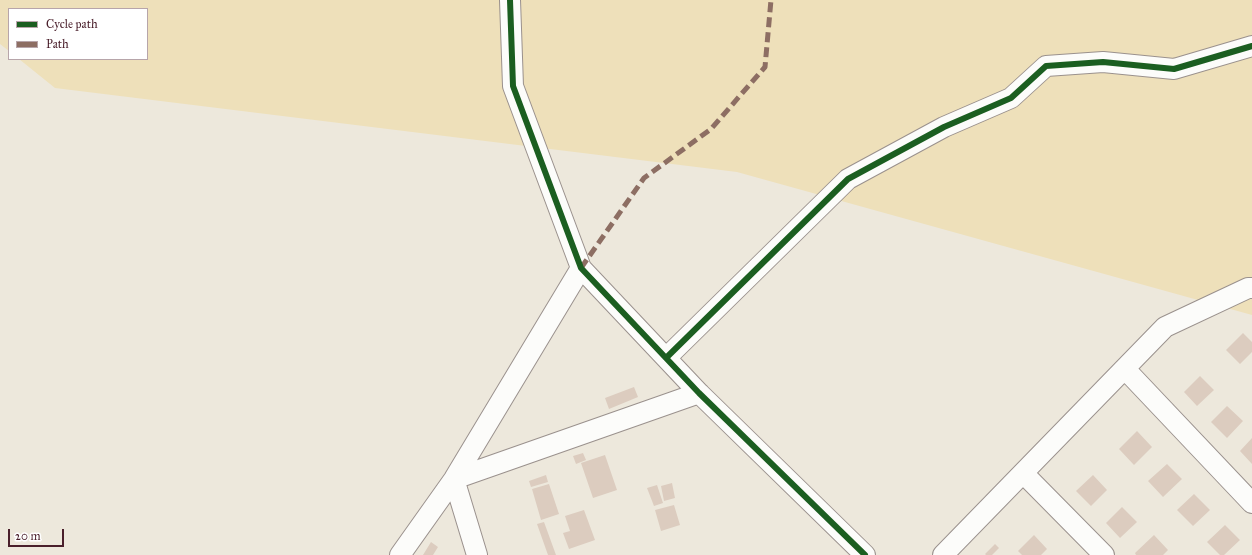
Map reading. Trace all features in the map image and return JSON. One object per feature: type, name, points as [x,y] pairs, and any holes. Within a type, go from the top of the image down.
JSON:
[{"type":"street","points":[[510,0],[513,86],[582,268],[699,393],[865,555]]},
{"type":"street","points":[[666,358],[848,179],[944,127],[1011,98],[1046,66],[1103,62],[1174,69],[1252,46]]},
{"type":"street","points":[[400,555],[454,479],[582,268]]},
{"type":"street","points":[[943,555],[1165,327],[1248,288],[1252,288]]},
{"type":"street","points":[[1124,369],[1252,503]]},
{"type":"street","points":[[454,479],[699,393]]},
{"type":"street","points":[[1023,472],[1104,555]]},
{"type":"street","points":[[454,479],[477,555]]},
{"type":"sand","points":[[0,0],[1252,0],[1252,315],[737,172],[55,88],[20,60],[148,60],[148,8],[8,8],[8,50],[0,44]]},
{"type":"building","points":[[1243,333],[1252,342],[1252,352],[1240,364],[1226,350]]},
{"type":"building","points":[[1200,376],[1214,390],[1197,406],[1184,392]]},
{"type":"building","points":[[634,387],[638,397],[609,409],[605,398]]},
{"type":"building","points":[[1227,406],[1243,421],[1227,438],[1211,422]]},
{"type":"building","points":[[1137,431],[1152,447],[1134,465],[1119,449]]},
{"type":"building","points":[[1252,438],[1252,464],[1240,451]]},
{"type":"building","points":[[583,453],[586,460],[576,464],[573,456]]},
{"type":"building","points":[[605,455],[617,490],[593,498],[581,463]]},
{"type":"building","points":[[1167,464],[1182,479],[1163,497],[1148,481]]},
{"type":"building","points":[[546,475],[548,482],[531,487],[529,481]]},
{"type":"building","points":[[1093,475],[1107,490],[1091,506],[1076,491]]},
{"type":"building","points":[[672,483],[675,498],[664,501],[661,486]]},
{"type":"building","points":[[549,484],[559,514],[541,520],[532,489]]},
{"type":"building","points":[[657,485],[663,503],[654,506],[647,488]]},
{"type":"building","points":[[1194,494],[1210,510],[1193,526],[1177,510]]},
{"type":"building","points":[[674,505],[680,525],[661,531],[655,510]]},
{"type":"building","points":[[1122,507],[1137,522],[1120,538],[1106,523]]},
{"type":"building","points":[[584,510],[595,540],[569,549],[563,533],[570,531],[565,516]]},
{"type":"building","points":[[544,522],[556,555],[548,555],[537,524]]},
{"type":"building","points":[[1225,525],[1240,540],[1224,555],[1220,555],[1207,542]]},
{"type":"building","points":[[1034,535],[1047,549],[1041,555],[1022,555],[1018,551]]},
{"type":"building","points":[[1154,535],[1168,550],[1163,555],[1136,555],[1135,553]]},
{"type":"building","points":[[431,542],[438,547],[433,555],[423,555]]},
{"type":"building","points":[[995,544],[999,548],[992,555],[986,555],[985,554]]},
{"type":"marked path","points":[[581,268],[644,178],[711,129],[765,67],[771,0]]},
{"type":"cycle path","points":[[510,0],[513,86],[581,268],[699,393],[865,555]]},
{"type":"cycle path","points":[[666,358],[848,179],[944,127],[1011,98],[1046,66],[1103,62],[1174,69],[1252,46]]}]
